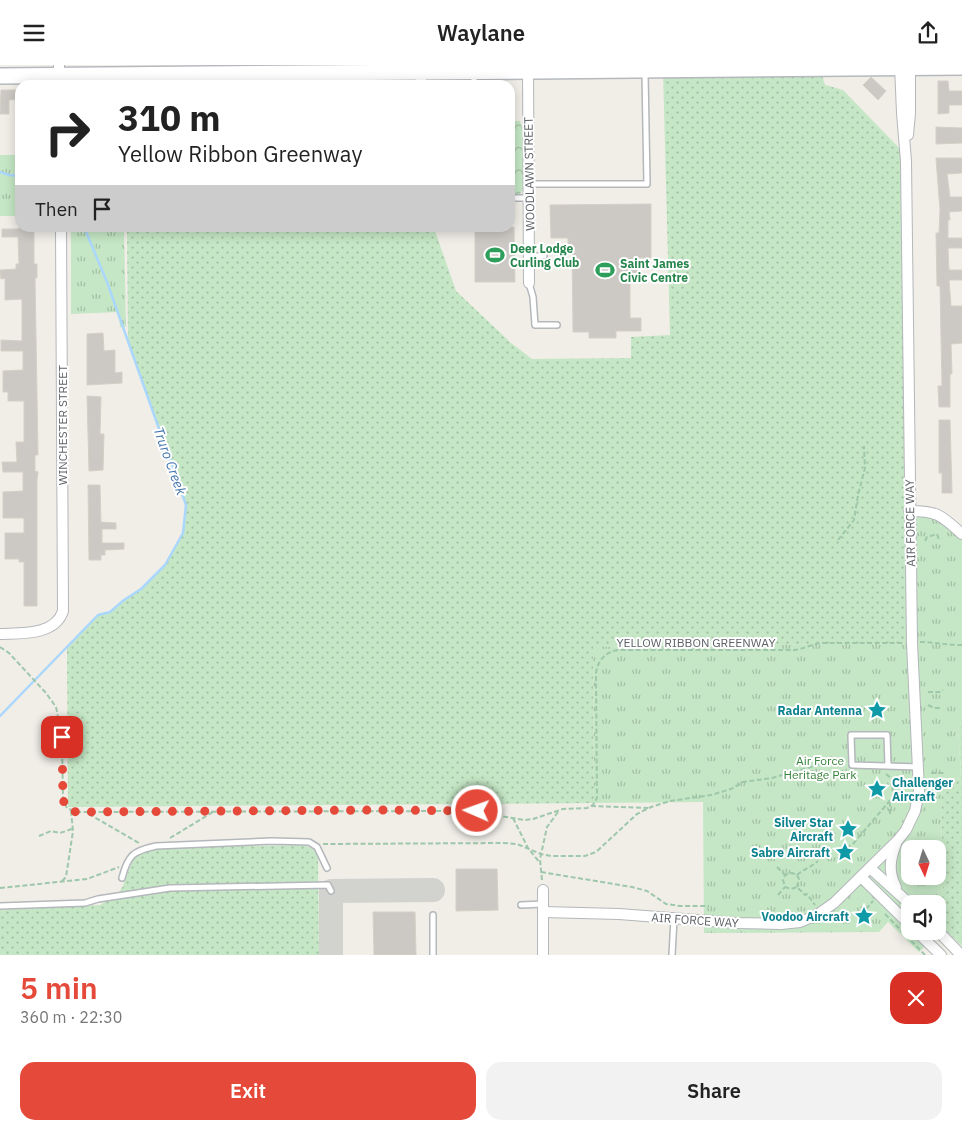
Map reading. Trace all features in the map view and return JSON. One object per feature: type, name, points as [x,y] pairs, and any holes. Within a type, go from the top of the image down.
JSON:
[{"type":"main road","points":[[0,76],[59,75],[123,78],[193,73],[314,69],[364,79],[420,74],[474,78],[528,68],[962,67]]},
{"type":"street","name":"AIR FORCE WAY","points":[[543,908],[736,923],[781,924],[800,921],[821,913],[834,903],[898,840],[906,830],[915,811],[920,791],[912,643],[909,511],[905,67]]},
{"type":"street","name":"WOODLAWN STREET","points":[[528,68],[530,283]]},
{"type":"street","name":"WINCHESTER STREET","points":[[0,634],[26,633],[44,629],[57,622],[61,617],[63,609],[60,232]]},
{"type":"street","points":[[909,511],[929,511],[937,514],[962,534]]},
{"type":"street","points":[[897,891],[891,877],[890,861],[898,840]]},
{"type":"street","points":[[870,868],[901,895]]},
{"type":"street","points":[[861,877],[901,916]]},
{"type":"street","points":[[543,890],[543,955]]},
{"type":"street","points":[[946,939],[961,955]]},
{"type":"street","points":[[925,940],[941,955]]},
{"type":"lane","points":[[529,184],[647,184],[645,68]]},
{"type":"lane","points":[[515,198],[529,198]]},
{"type":"lane","points":[[530,256],[544,256]]},
{"type":"lane","points":[[530,283],[535,325],[557,325]]},
{"type":"lane","points":[[888,766],[886,735],[851,735],[852,765],[919,767]]},
{"type":"lane","points":[[122,878],[126,864],[137,850],[153,846],[272,841],[309,842],[316,847],[327,868]]},
{"type":"lane","points":[[0,906],[85,903],[98,899],[170,888],[328,885],[331,891]]},
{"type":"lane","points":[[521,905],[543,908]]},
{"type":"lane","points":[[432,915],[433,955]]},
{"type":"lane","points":[[672,955],[674,919]]},
{"type":"path","points":[[838,540],[854,519],[865,469],[864,446]]},
{"type":"path","points":[[925,541],[927,537],[937,534],[939,540]]},
{"type":"path","name":"YELLOW RIBBON GREENWAY","points":[[591,806],[597,798],[598,792],[596,670],[602,658],[608,652],[618,650],[794,650],[803,649],[816,643],[912,643],[931,641],[949,645],[962,645]]},
{"type":"path","points":[[0,648],[25,670],[56,707],[62,733],[63,800],[71,811],[72,829],[66,877],[60,882]]},
{"type":"path","points":[[928,692],[943,689]]},
{"type":"path","points":[[928,705],[934,708],[941,708]]},
{"type":"path","points":[[313,844],[504,843],[517,844],[541,854],[585,856],[596,852],[636,815],[650,808],[670,801],[711,795],[731,789],[743,781],[772,778],[821,764]]},
{"type":"path","points":[[853,844],[894,797],[892,779],[885,773]]},
{"type":"path","points":[[931,773],[944,773]]},
{"type":"path","points":[[890,801],[890,814]]},
{"type":"path","points":[[71,811],[87,813],[468,811],[530,820],[559,810],[581,809],[591,806],[650,808]]},
{"type":"path","points":[[543,890],[541,854],[547,827],[559,810]]},
{"type":"path","points":[[87,813],[141,844],[153,846],[213,812]]},
{"type":"path","points":[[513,818],[528,848],[540,863]]},
{"type":"path","points":[[39,836],[50,831],[60,833],[72,829]]},
{"type":"path","points":[[766,856],[771,861]]},
{"type":"path","points":[[797,875],[804,869],[812,867],[818,861]]},
{"type":"path","points":[[0,888],[87,879],[126,864]]},
{"type":"path","points":[[777,867],[785,875]]},
{"type":"path","points":[[541,873],[632,887],[647,891],[666,904],[709,907]]},
{"type":"path","points":[[785,875],[792,873],[797,875]]},
{"type":"path","points":[[785,875],[783,880],[785,887]]},
{"type":"path","points":[[797,875],[799,879],[797,887]]},
{"type":"path","points":[[785,887],[791,889],[797,887]]},
{"type":"path","points":[[778,895],[785,887]]},
{"type":"path","points":[[797,887],[805,895],[807,893],[821,913]]},
{"type":"path","points":[[866,909],[876,899]]},
{"type":"path","points":[[889,920],[925,955]]},
{"type":"green space","points":[[820,69],[825,85],[843,90],[905,154],[912,643],[593,647],[594,803],[68,807],[67,648],[98,615],[110,612],[124,600],[141,590],[165,565],[183,533],[186,504],[128,340],[127,232],[435,232],[456,291],[511,343],[532,359],[631,358],[631,337],[670,335],[663,70]]},
{"type":"green space","points":[[370,72],[370,80],[123,80],[123,75]]},
{"type":"green space","points":[[515,121],[520,121],[524,134],[524,187],[520,194],[515,194]]},
{"type":"green space","points":[[0,155],[15,155],[15,216],[0,216]]},
{"type":"green space","points":[[71,232],[124,232],[126,327],[120,327],[119,312],[71,314]]},
{"type":"green space","name":"Air Force Heritage Park","points":[[909,511],[929,511],[962,534],[962,722],[958,727],[961,777],[941,797],[942,840],[901,840],[901,885],[943,885],[943,889],[937,895],[901,895],[901,935],[888,922],[879,932],[704,933],[703,802],[594,803],[593,647],[911,643]]},
{"type":"green space","points":[[962,722],[962,946],[946,931],[946,895],[937,895],[943,889],[943,885],[946,885],[946,840],[942,840],[941,797],[961,777],[958,727]]},
{"type":"green space","points":[[300,845],[315,851],[318,856],[319,955],[0,955],[0,910],[100,905],[118,894],[135,856],[148,848]]},
{"type":"green space","name":"Air Force Heritage Park","points":[[907,940],[931,940],[919,952]]},
{"type":"building","points":[[871,77],[886,91],[878,100],[863,85]]},
{"type":"building","points":[[938,81],[948,81],[949,91],[962,91],[962,105],[949,105],[949,113],[938,114]]},
{"type":"building","points":[[1,90],[15,90],[15,99],[9,100],[9,114],[0,114]]},
{"type":"building","points":[[936,127],[962,128],[962,143],[936,144]]},
{"type":"building","points":[[936,158],[962,158],[962,173],[947,174],[950,197],[962,197],[962,211],[949,212],[950,220],[948,220],[948,238],[962,238],[962,248],[948,248],[949,270],[962,270],[962,280],[949,280],[951,306],[962,306],[962,343],[951,344],[950,407],[939,407],[938,386],[942,386],[940,286],[937,286],[936,233],[939,233],[940,210]]},
{"type":"building","name":"Saint James Civic Centre","points":[[651,204],[651,258],[638,258],[638,283],[630,283],[630,318],[641,318],[641,331],[616,331],[616,338],[589,338],[589,332],[573,332],[572,246],[568,246],[568,238],[551,238],[550,205]]},
{"type":"building","points":[[2,229],[15,229],[15,232],[34,232],[34,264],[37,264],[37,278],[35,278],[38,455],[35,455],[35,471],[38,472],[37,606],[24,606],[24,562],[19,562],[19,559],[5,559],[5,533],[24,533],[24,518],[3,518],[3,492],[23,491],[23,472],[3,472],[2,462],[17,462],[16,442],[24,442],[24,401],[8,401],[8,392],[3,392],[3,371],[23,370],[23,351],[1,351],[1,340],[22,341],[22,299],[5,300],[5,278],[1,279],[0,272],[0,270],[16,269],[16,264],[19,264],[18,237],[2,237]]},
{"type":"building","name":"Deer Lodge Curling Club","points":[[475,232],[514,232],[515,282],[475,282]]},
{"type":"building","points":[[103,333],[104,351],[115,350],[115,373],[122,372],[122,383],[87,385],[87,334]]},
{"type":"building","points":[[87,396],[101,397],[100,434],[104,434],[103,470],[89,471]]},
{"type":"building","points":[[939,420],[950,420],[952,493],[942,493],[942,473],[939,473]]},
{"type":"building","points":[[88,485],[100,485],[101,522],[116,523],[116,529],[102,529],[102,543],[124,543],[124,549],[105,550],[105,555],[101,555],[101,560],[89,560]]},
{"type":"building","points":[[456,869],[497,869],[498,910],[456,911]]},
{"type":"building","points":[[373,912],[415,912],[416,955],[374,955]]},
{"type":"waterway","name":"Truro Creek","points":[[0,172],[15,176]]},
{"type":"waterway","name":"Truro Creek","points":[[0,716],[98,615],[110,612],[141,589],[165,565],[183,533],[186,505],[107,282],[86,232]]},
{"type":"taxiway","points":[[331,955],[331,891],[433,890]]},
{"type":"place","name":"Deer Lodge Curling Club","points":[[495,255]]},
{"type":"place","name":"Saint James Civic Centre","points":[[605,270]]},
{"type":"place","name":"Radar Antenna","points":[[877,710]]},
{"type":"place","name":"Challenger Aircraft","points":[[877,789]]},
{"type":"place","name":"Silver Star Aircraft","points":[[848,829]]},
{"type":"place","name":"Sabre Aircraft","points":[[845,852]]},
{"type":"place","name":"Voodoo Aircraft","points":[[864,916]]},
{"type":"route","points":[[62,737],[62,796],[67,808],[76,812],[477,811]]}]
